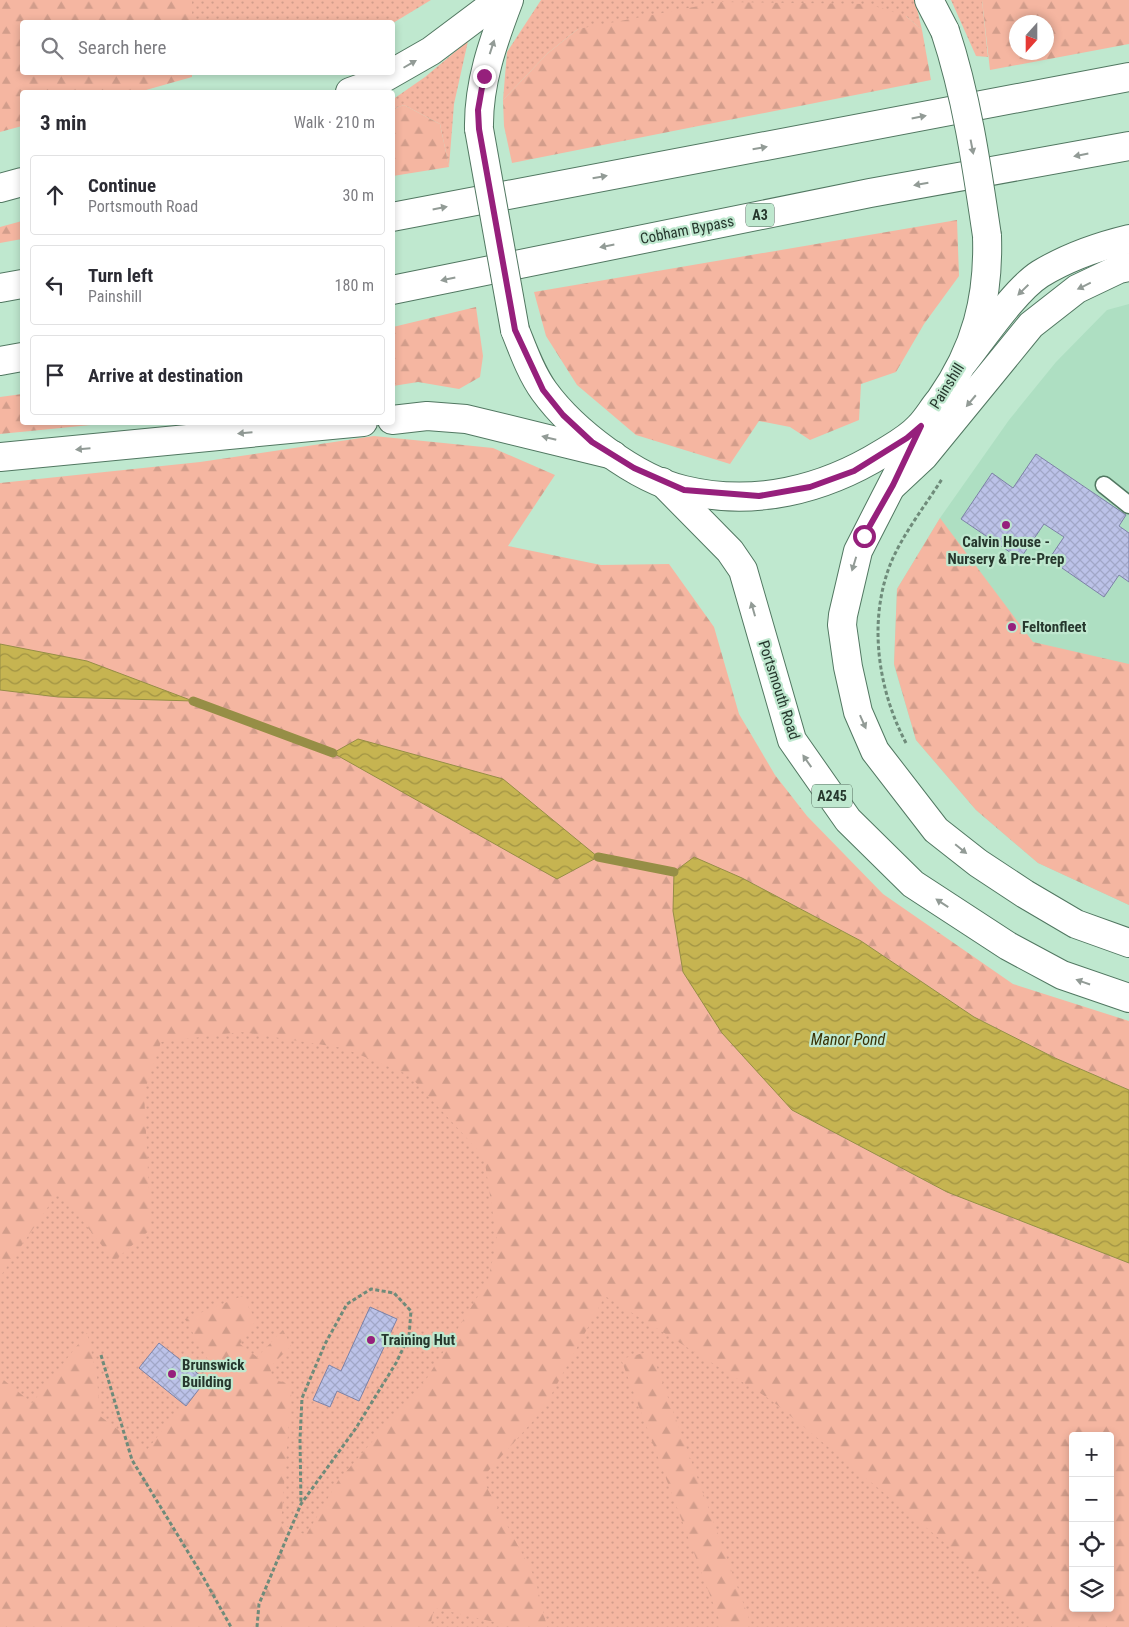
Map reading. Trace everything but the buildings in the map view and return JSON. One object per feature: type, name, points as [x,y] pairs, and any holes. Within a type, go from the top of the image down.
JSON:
[{"type":"main road","points":[[395,72],[431,51],[455,31],[500,0]]},
{"type":"main road","name":"Painshill","points":[[509,0],[488,62],[478,110],[479,129],[515,330],[528,362],[548,396],[563,415],[592,442],[613,455],[662,482],[684,490],[759,496],[810,487],[854,471],[907,438],[921,426],[963,363],[977,325],[987,284],[987,236],[955,60],[945,31],[929,0]]},
{"type":"main road","points":[[356,90],[375,83],[389,75]]},
{"type":"main road","points":[[395,216],[1129,77]]},
{"type":"main road","name":"Cobham Bypass","points":[[395,289],[870,193],[1129,146]]},
{"type":"main road","points":[[0,188],[20,183]]},
{"type":"main road","points":[[963,363],[1012,301],[1040,274],[1111,243],[1129,239]]},
{"type":"main road","points":[[893,485],[924,456],[1031,326],[1077,289],[1118,269],[1129,267]]},
{"type":"main road","points":[[0,288],[20,284]]},
{"type":"main road","points":[[0,361],[20,357]]},
{"type":"main road","points":[[395,420],[427,416],[466,419],[613,455]]},
{"type":"main road","points":[[0,457],[332,425]]},
{"type":"main road","points":[[921,426],[893,485],[876,512],[858,551],[847,591],[842,625],[848,667],[858,712],[875,751],[936,830],[978,863],[1076,924],[1129,943]]},
{"type":"main road","name":"Portsmouth Road","points":[[662,482],[730,551],[743,570],[792,740],[848,820],[913,884],[1008,946],[1062,975],[1129,998]]},
{"type":"lane","points":[[1104,485],[1129,505]]},
{"type":"path","points":[[910,749],[896,723],[883,684],[879,654],[882,600],[891,563],[943,478]]},
{"type":"path","points":[[257,1627],[260,1604],[301,1504],[356,1428],[396,1363],[409,1336],[411,1311],[394,1293],[371,1289],[347,1304],[325,1344],[302,1398],[300,1440],[301,1504]]},
{"type":"path","points":[[100,1355],[132,1460],[202,1575],[231,1627]]},
{"type":"shaded area","name":"Feltonfleet","points":[[1129,304],[1129,905],[1038,863],[976,810],[916,740],[894,665],[897,589],[940,518],[1009,420],[1056,362],[1107,310]]},
{"type":"green space","points":[[0,0],[192,0],[192,20],[20,20],[20,75],[192,75],[192,77],[146,90],[20,90],[20,127],[0,132]]},
{"type":"green space","points":[[192,0],[431,0],[395,22],[395,20],[192,20]]},
{"type":"green space","points":[[541,0],[915,0],[922,30],[906,16],[578,29],[548,53],[503,100],[507,52]]},
{"type":"green space","points":[[951,0],[982,0],[988,57],[976,56]]},
{"type":"green space","points":[[982,0],[1129,0],[1129,44],[1054,58],[1054,15],[1009,15],[1009,60],[1043,60],[990,70]]},
{"type":"green space","points":[[720,2],[868,4],[906,16],[922,30],[931,80],[512,163],[504,126],[503,100],[548,53],[578,29]]},
{"type":"green space","points":[[468,41],[454,104],[449,167],[440,124],[404,105],[395,108],[395,98],[425,77]]},
{"type":"green space","points":[[404,105],[440,124],[449,167],[395,176],[395,108]]},
{"type":"green space","points":[[957,220],[959,276],[924,324],[896,372],[861,384],[859,420],[810,440],[790,427],[759,421],[730,464],[636,435],[577,385],[546,336],[534,292]]},
{"type":"green space","points":[[20,222],[20,239],[0,243],[0,227]]},
{"type":"green space","points":[[476,307],[483,356],[480,377],[459,389],[418,382],[395,386],[395,327]]},
{"type":"green space","points":[[20,394],[20,425],[91,425],[0,434],[0,397]]},
{"type":"green space","points":[[374,436],[493,448],[555,475],[508,546],[601,565],[669,564],[714,627],[739,714],[775,775],[807,816],[883,894],[1013,984],[1129,1021],[1129,1090],[1055,1058],[974,1017],[861,941],[742,878],[792,1110],[947,1192],[1129,1263],[1129,1627],[1032,1627],[968,1562],[771,1400],[605,1296],[543,1410],[482,1478],[535,1578],[547,1627],[515,1627],[434,1608],[430,1627],[0,1627],[0,1377],[32,1403],[87,1333],[97,1377],[100,1416],[146,1451],[212,1367],[185,1319],[242,1296],[256,1320],[240,1344],[257,1357],[283,1330],[291,1346],[270,1367],[273,1380],[292,1384],[281,1524],[306,1535],[338,1481],[427,1378],[488,1280],[497,1240],[484,1157],[409,1075],[343,1048],[241,1032],[161,1042],[144,1093],[151,1229],[114,1261],[59,1191],[0,1277],[0,483],[200,462]]},
{"type":"green space","points":[[940,518],[1033,642],[1129,664],[1129,905],[1038,863],[976,810],[916,740],[894,664],[897,589]]},
{"type":"green space","points":[[111,800],[1129,1382],[1129,1627],[55,1627],[0,1570],[0,1063]]},
{"type":"green space","points":[[651,1351],[752,1627],[722,1627],[621,1359]]},
{"type":"water","points":[[0,644],[87,661],[193,701],[58,697],[0,690]]},
{"type":"water","points":[[358,739],[503,779],[598,857],[557,879],[333,753]]},
{"type":"water","name":"Manor Pond","points":[[694,857],[742,878],[861,941],[974,1017],[1055,1058],[1129,1090],[1129,1263],[947,1192],[792,1110],[722,1033],[683,972],[673,911],[674,872]]},
{"type":"waterway","points":[[193,701],[333,753]]},
{"type":"waterway","points":[[598,857],[674,872]]},
{"type":"place","name":"Calvin House - Nursery & Pre-Prep","points":[[1006,525]]},
{"type":"place","name":"Feltonfleet","points":[[1012,627]]},
{"type":"place","name":"Training Hut","points":[[371,1340]]},
{"type":"place","name":"Brunswick Building","points":[[172,1374]]},
{"type":"route","points":[[484,76],[478,110],[479,129],[515,330],[528,362],[543,390],[563,415],[592,442],[634,468],[662,482],[684,490],[722,495],[759,496],[778,494],[831,480],[854,471],[907,438],[921,426],[893,485],[864,536]]}]
